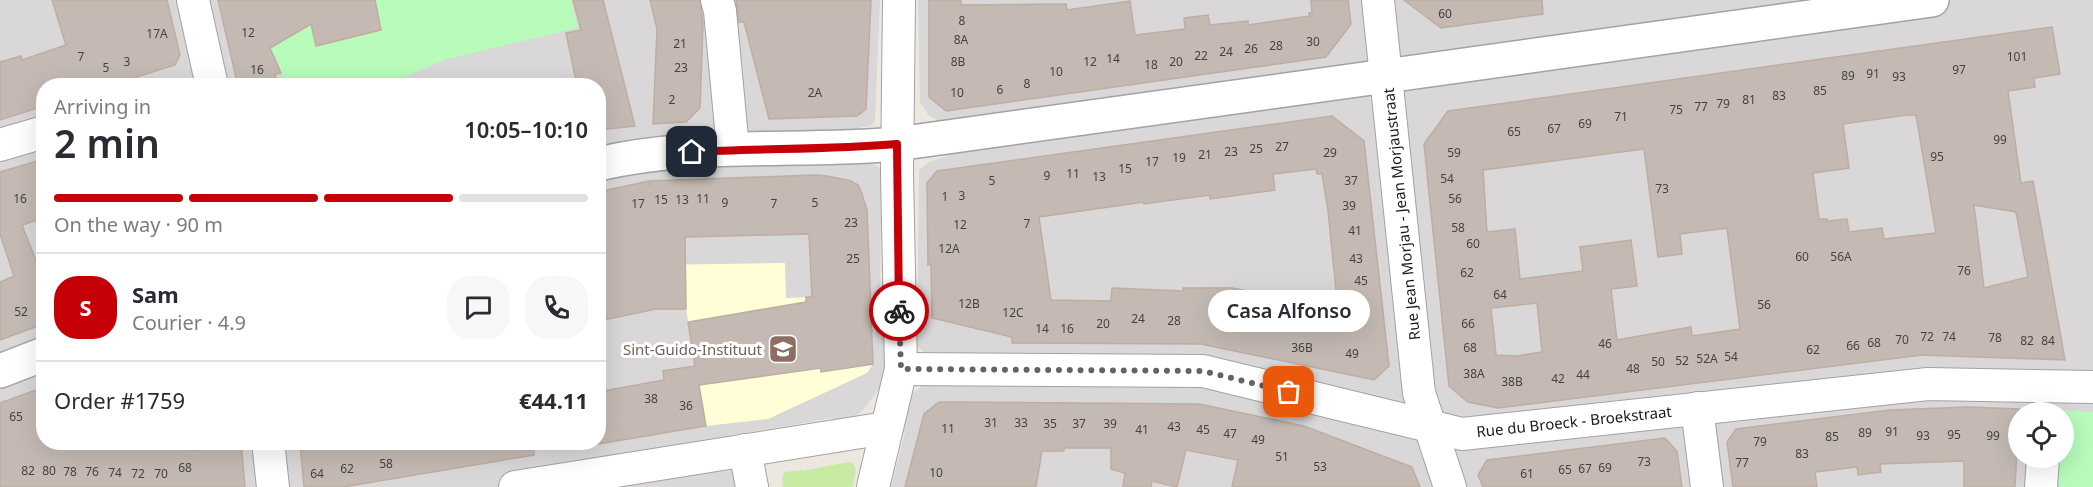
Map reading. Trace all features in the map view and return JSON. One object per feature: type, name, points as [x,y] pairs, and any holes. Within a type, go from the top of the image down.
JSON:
[{"type":"street","points":[[193,0],[205,78]]},
{"type":"street","points":[[717,0],[720,11],[733,149]]},
{"type":"street","points":[[873,487],[901,369],[897,144],[899,0]]},
{"type":"street","name":"Rue Jean Morjau - Jean Morjaustraat","points":[[1378,0],[1419,393],[1450,487]]},
{"type":"street","points":[[606,162],[631,156],[733,149],[867,147],[897,144],[1932,0]]},
{"type":"street","points":[[0,146],[36,135]]},
{"type":"street","points":[[0,371],[36,357]]},
{"type":"street","name":"Rue du Broeck - Broekstraat","points":[[901,369],[1203,371],[1462,434],[1928,384],[2045,399],[2093,387]]},
{"type":"street","points":[[1697,408],[1707,487]]},
{"type":"street","points":[[515,487],[886,428]]},
{"type":"street","points":[[269,450],[273,487]]},
{"type":"street","points":[[745,450],[752,487]]},
{"type":"street","points":[[2041,487],[2042,468]]},
{"type":"shaded area","points":[[0,0],[880,0],[875,120],[871,126],[861,127],[859,157],[878,167],[887,181],[887,201],[881,201],[880,315],[889,314],[886,381],[861,412],[848,421],[834,424],[833,418],[732,435],[743,487],[0,487]]},
{"type":"shaded area","points":[[918,0],[2093,0],[2093,487],[891,487],[905,432],[897,430],[906,399],[929,380],[930,356],[917,347],[919,170],[929,162],[947,156],[943,123],[929,116],[920,102]]},
{"type":"shaded area","name":"Sint-Guido-Instituut","points":[[785,263],[786,298],[871,295],[873,364],[867,373],[768,419],[706,426],[686,309],[656,309],[654,265]]},
{"type":"green space","points":[[274,0],[571,0],[578,28],[447,59],[403,78],[283,78],[270,48]]},
{"type":"green space","points":[[2074,411],[2093,412],[2093,487],[2061,487],[2057,484],[2056,468],[2074,468]]},
{"type":"green space","points":[[853,463],[856,469],[853,487],[783,487],[782,478],[785,472],[803,471]]},
{"type":"building","points":[[52,0],[167,0],[180,55],[175,65],[134,78],[36,78],[36,109],[0,120],[0,62],[21,56],[22,60],[66,45]]},
{"type":"building","points":[[218,0],[375,0],[381,30],[316,46],[311,24],[270,48],[281,73],[275,74],[276,78],[236,78]]},
{"type":"building","points":[[573,0],[603,0],[635,126],[606,129],[606,78],[575,78],[566,33],[581,30]]},
{"type":"building","points":[[650,0],[700,0],[703,24],[700,108],[686,122],[653,124],[657,29]]},
{"type":"building","points":[[736,0],[871,0],[866,109],[857,116],[769,119],[744,22],[739,22]]},
{"type":"building","points":[[929,0],[961,0],[961,5],[1066,4],[1067,10],[1130,1],[1135,35],[1185,29],[1184,18],[1208,15],[1210,25],[1248,21],[1248,25],[1310,16],[1309,13],[1312,13],[1311,0],[1348,0],[1351,24],[1326,57],[946,111],[929,97]]},
{"type":"building","points":[[1404,0],[1542,0],[1543,14],[1441,28]]},
{"type":"building","points":[[2052,27],[2060,74],[2034,78],[2035,87],[2008,91],[2021,183],[2033,181],[2065,360],[1922,355],[1498,408],[1468,402],[1449,386],[1424,144],[1448,111]],"holes":[[[1916,115],[1936,233],[1884,239],[1882,228],[1849,232],[1847,219],[1827,221],[1827,219],[1819,219],[1813,173],[1849,168],[1843,124]],[[1644,149],[1658,257],[1682,254],[1680,234],[1727,228],[1740,329],[1692,336],[1691,327],[1617,340],[1611,289],[1637,286],[1631,240],[1580,247],[1583,271],[1520,279],[1515,229],[1487,232],[1483,170]],[[1974,205],[2016,212],[2028,277],[1984,288]],[[1537,303],[1542,352],[1517,356],[1496,355],[1491,308]]]},
{"type":"building","points":[[1332,116],[1364,141],[1389,366],[1374,380],[1201,344],[1012,343],[1012,337],[932,318],[931,264],[928,265],[927,183],[937,171]],"holes":[[[1316,169],[1317,174],[1322,174],[1328,211],[1337,299],[1294,304],[1232,288],[1183,288],[1183,291],[1112,288],[1111,301],[1051,300],[1039,217],[1144,202],[1144,204],[1210,195],[1210,199],[1275,190],[1273,174]]]},
{"type":"building","points":[[36,161],[36,221],[22,225],[36,261],[36,327],[0,340],[0,282],[14,276],[0,234],[0,172]]},
{"type":"building","points":[[815,175],[851,181],[858,185],[867,210],[873,364],[821,372],[821,368],[699,385],[706,426],[606,443],[606,391],[664,380],[663,371],[695,366],[688,322],[806,302],[806,297],[812,297],[809,234],[685,237],[686,309],[656,309],[606,319],[606,190],[649,181],[650,186],[650,181]]},
{"type":"building","points":[[36,390],[36,450],[242,450],[245,487],[0,487],[0,403]]},
{"type":"building","points":[[939,402],[1199,404],[1304,426],[1412,467],[1420,487],[1232,487],[1238,460],[1186,450],[1177,487],[1152,481],[1151,487],[1123,487],[1125,473],[1111,469],[1111,448],[1064,448],[1064,451],[1042,451],[1036,487],[905,487],[924,414]]},
{"type":"building","points":[[1968,407],[2008,409],[2008,468],[2016,468],[2015,487],[1964,487],[1964,461],[1880,464],[1881,472],[1858,475],[1857,467],[1815,472],[1817,487],[1733,487],[1727,442],[1736,429],[1890,410]]},
{"type":"building","points":[[1665,438],[1677,451],[1682,487],[1483,487],[1478,475],[1487,460]]},
{"type":"building","points":[[301,450],[534,450],[534,455],[343,487],[304,487]]},
{"type":"way so far","points":[[899,311],[901,369],[1203,371],[1289,392]]},
{"type":"place","name":"Sint-Guido-Instituut","points":[[783,349]]},
{"type":"place","name":"Casa Alfonso","points":[[1289,392]]},
{"type":"route","points":[[692,152],[733,149],[867,147],[897,144],[899,311]]}]
